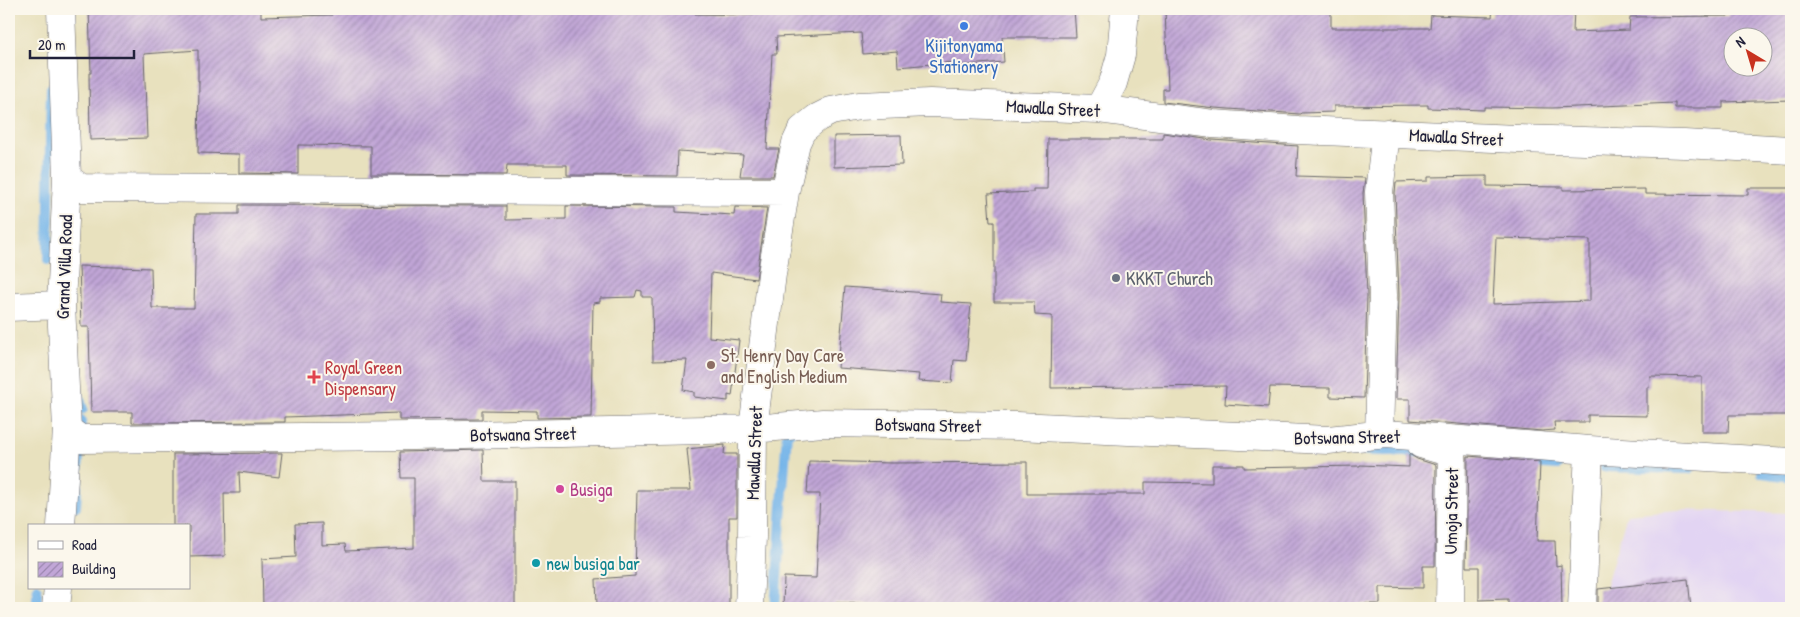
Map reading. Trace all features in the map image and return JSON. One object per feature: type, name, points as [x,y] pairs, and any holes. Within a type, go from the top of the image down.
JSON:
[{"type":"street","name":"Grand Villa Road","points":[[61,9],[67,178],[60,305],[67,429],[61,524]]},
{"type":"street","points":[[1099,110],[1113,82],[1121,55],[1126,9]]},
{"type":"street","name":"Mawalla Street","points":[[749,608],[753,429],[768,300],[785,192],[796,143],[802,130],[817,118],[831,111],[859,106],[930,103],[1099,110],[1213,124],[1791,150]]},
{"type":"street","points":[[1383,434],[1383,295],[1378,192],[1386,133]]},
{"type":"street","points":[[67,178],[81,188],[785,192]]},
{"type":"street","points":[[9,307],[60,305]]},
{"type":"street","name":"Botswana Street","points":[[67,429],[80,439],[423,436],[753,429],[824,423],[1017,426],[1328,440],[1383,434],[1589,450],[1791,462]]},
{"type":"street","name":"Umoja Street","points":[[1383,434],[1452,453],[1450,608]]},
{"type":"street","points":[[1582,608],[1589,450]]},
{"type":"street","points":[[56,608],[58,590]]},
{"type":"shaded area","points":[[1678,510],[1791,513],[1791,608],[1605,608],[1606,585],[1627,514]]},
{"type":"building","points":[[89,9],[261,9],[261,17],[332,15],[332,9],[695,9],[695,14],[754,15],[754,9],[1074,9],[1076,37],[1002,37],[1004,62],[954,66],[954,62],[898,67],[897,51],[863,54],[861,33],[776,37],[777,54],[772,54],[767,149],[779,149],[773,176],[740,176],[743,155],[678,151],[677,176],[567,175],[567,165],[507,165],[506,175],[371,174],[371,146],[298,145],[298,174],[239,173],[239,154],[198,153],[198,50],[144,54],[147,138],[90,140],[89,73],[91,73]]},
{"type":"building","points":[[1165,9],[1331,9],[1331,28],[1430,28],[1431,15],[1492,17],[1493,9],[1574,9],[1573,32],[1629,30],[1630,17],[1728,16],[1728,9],[1788,9],[1791,100],[1723,102],[1723,108],[1675,108],[1675,103],[1552,108],[1484,107],[1484,110],[1428,108],[1428,105],[1334,106],[1334,112],[1300,114],[1163,102],[1163,89],[1168,89]]},
{"type":"building","points":[[1163,133],[1212,140],[1298,146],[1296,176],[1365,178],[1363,193],[1367,295],[1364,398],[1330,397],[1330,388],[1270,387],[1268,407],[1225,404],[1226,386],[1051,388],[1052,316],[1035,315],[1034,302],[994,302],[994,222],[990,222],[988,194],[1033,192],[1033,189],[1047,189],[1048,139],[1163,139]]},
{"type":"building","points":[[901,135],[902,165],[834,167],[834,136]]},
{"type":"building","points":[[1487,176],[1487,186],[1563,187],[1563,190],[1645,189],[1645,194],[1748,195],[1748,188],[1791,188],[1791,415],[1729,415],[1728,432],[1702,432],[1702,377],[1650,376],[1649,387],[1647,387],[1647,416],[1588,415],[1588,422],[1554,422],[1555,430],[1542,431],[1410,420],[1410,399],[1396,399],[1399,295],[1395,193],[1396,182],[1428,181],[1428,177]],"holes":[[[1496,238],[1590,240],[1590,301],[1493,304]]]},
{"type":"building","points":[[239,205],[506,206],[506,220],[566,219],[566,206],[676,207],[676,212],[734,215],[735,207],[767,208],[756,279],[711,273],[709,337],[739,340],[732,396],[728,395],[728,401],[694,397],[694,392],[683,390],[687,360],[653,361],[652,297],[642,297],[642,291],[637,290],[635,297],[600,298],[600,302],[593,303],[591,417],[537,418],[537,411],[482,410],[482,419],[399,420],[399,413],[285,417],[285,422],[132,423],[132,412],[91,412],[89,327],[81,327],[79,266],[151,268],[152,308],[194,308],[196,214],[239,214]]},
{"type":"building","points":[[845,287],[941,294],[940,302],[971,304],[966,361],[954,360],[952,383],[918,381],[919,374],[838,368]]},
{"type":"building","points":[[725,445],[724,454],[737,454],[737,517],[729,517],[729,608],[597,604],[596,579],[635,576],[637,490],[691,490],[687,449]]},
{"type":"building","points":[[483,450],[484,481],[515,481],[515,608],[263,608],[262,559],[296,557],[295,524],[322,523],[322,545],[345,544],[346,551],[414,548],[414,478],[401,478],[400,452]]},
{"type":"building","points":[[282,453],[279,477],[239,472],[240,493],[224,493],[225,556],[190,557],[190,524],[173,524],[173,454]]},
{"type":"building","points":[[1409,454],[1417,459],[1436,465],[1435,566],[1423,566],[1423,588],[1380,587],[1380,604],[1358,604],[1357,608],[888,608],[888,604],[835,603],[835,608],[783,608],[784,577],[816,578],[820,494],[807,494],[809,461],[892,463],[1027,462],[1027,494],[1145,494],[1145,482],[1212,483],[1212,465],[1244,465],[1244,468],[1360,465],[1409,467]]},
{"type":"building","points":[[1468,456],[1540,462],[1537,541],[1555,541],[1556,566],[1561,565],[1562,608],[1508,608],[1508,599],[1479,600],[1479,567],[1466,567]]},
{"type":"building","points":[[1688,579],[1691,608],[1598,608],[1598,589]]},
{"type":"waterway","points":[[48,260],[51,88]]},
{"type":"waterway","points":[[75,384],[83,409]]},
{"type":"waterway","points":[[76,506],[81,420]]},
{"type":"waterway","points":[[775,608],[787,432],[791,432]]},
{"type":"waterway","points":[[1348,450],[1417,452]]},
{"type":"waterway","points":[[1527,463],[1558,465]]},
{"type":"waterway","points":[[1604,467],[1690,469]]},
{"type":"waterway","points":[[1762,473],[1791,477]]},
{"type":"waterway","points":[[37,590],[37,608]]},
{"type":"place","name":"Kijitonyama Stationery","points":[[964,26]]},
{"type":"place","name":"KKKT Church","points":[[1116,278]]},
{"type":"place","name":"St. Henry Day Care and English Medium","points":[[711,365]]},
{"type":"place","name":"Royal Green Dispensary","points":[[314,377]]},
{"type":"place","name":"Busiga","points":[[560,489]]},
{"type":"place","name":"new busiga bar","points":[[536,563]]}]
